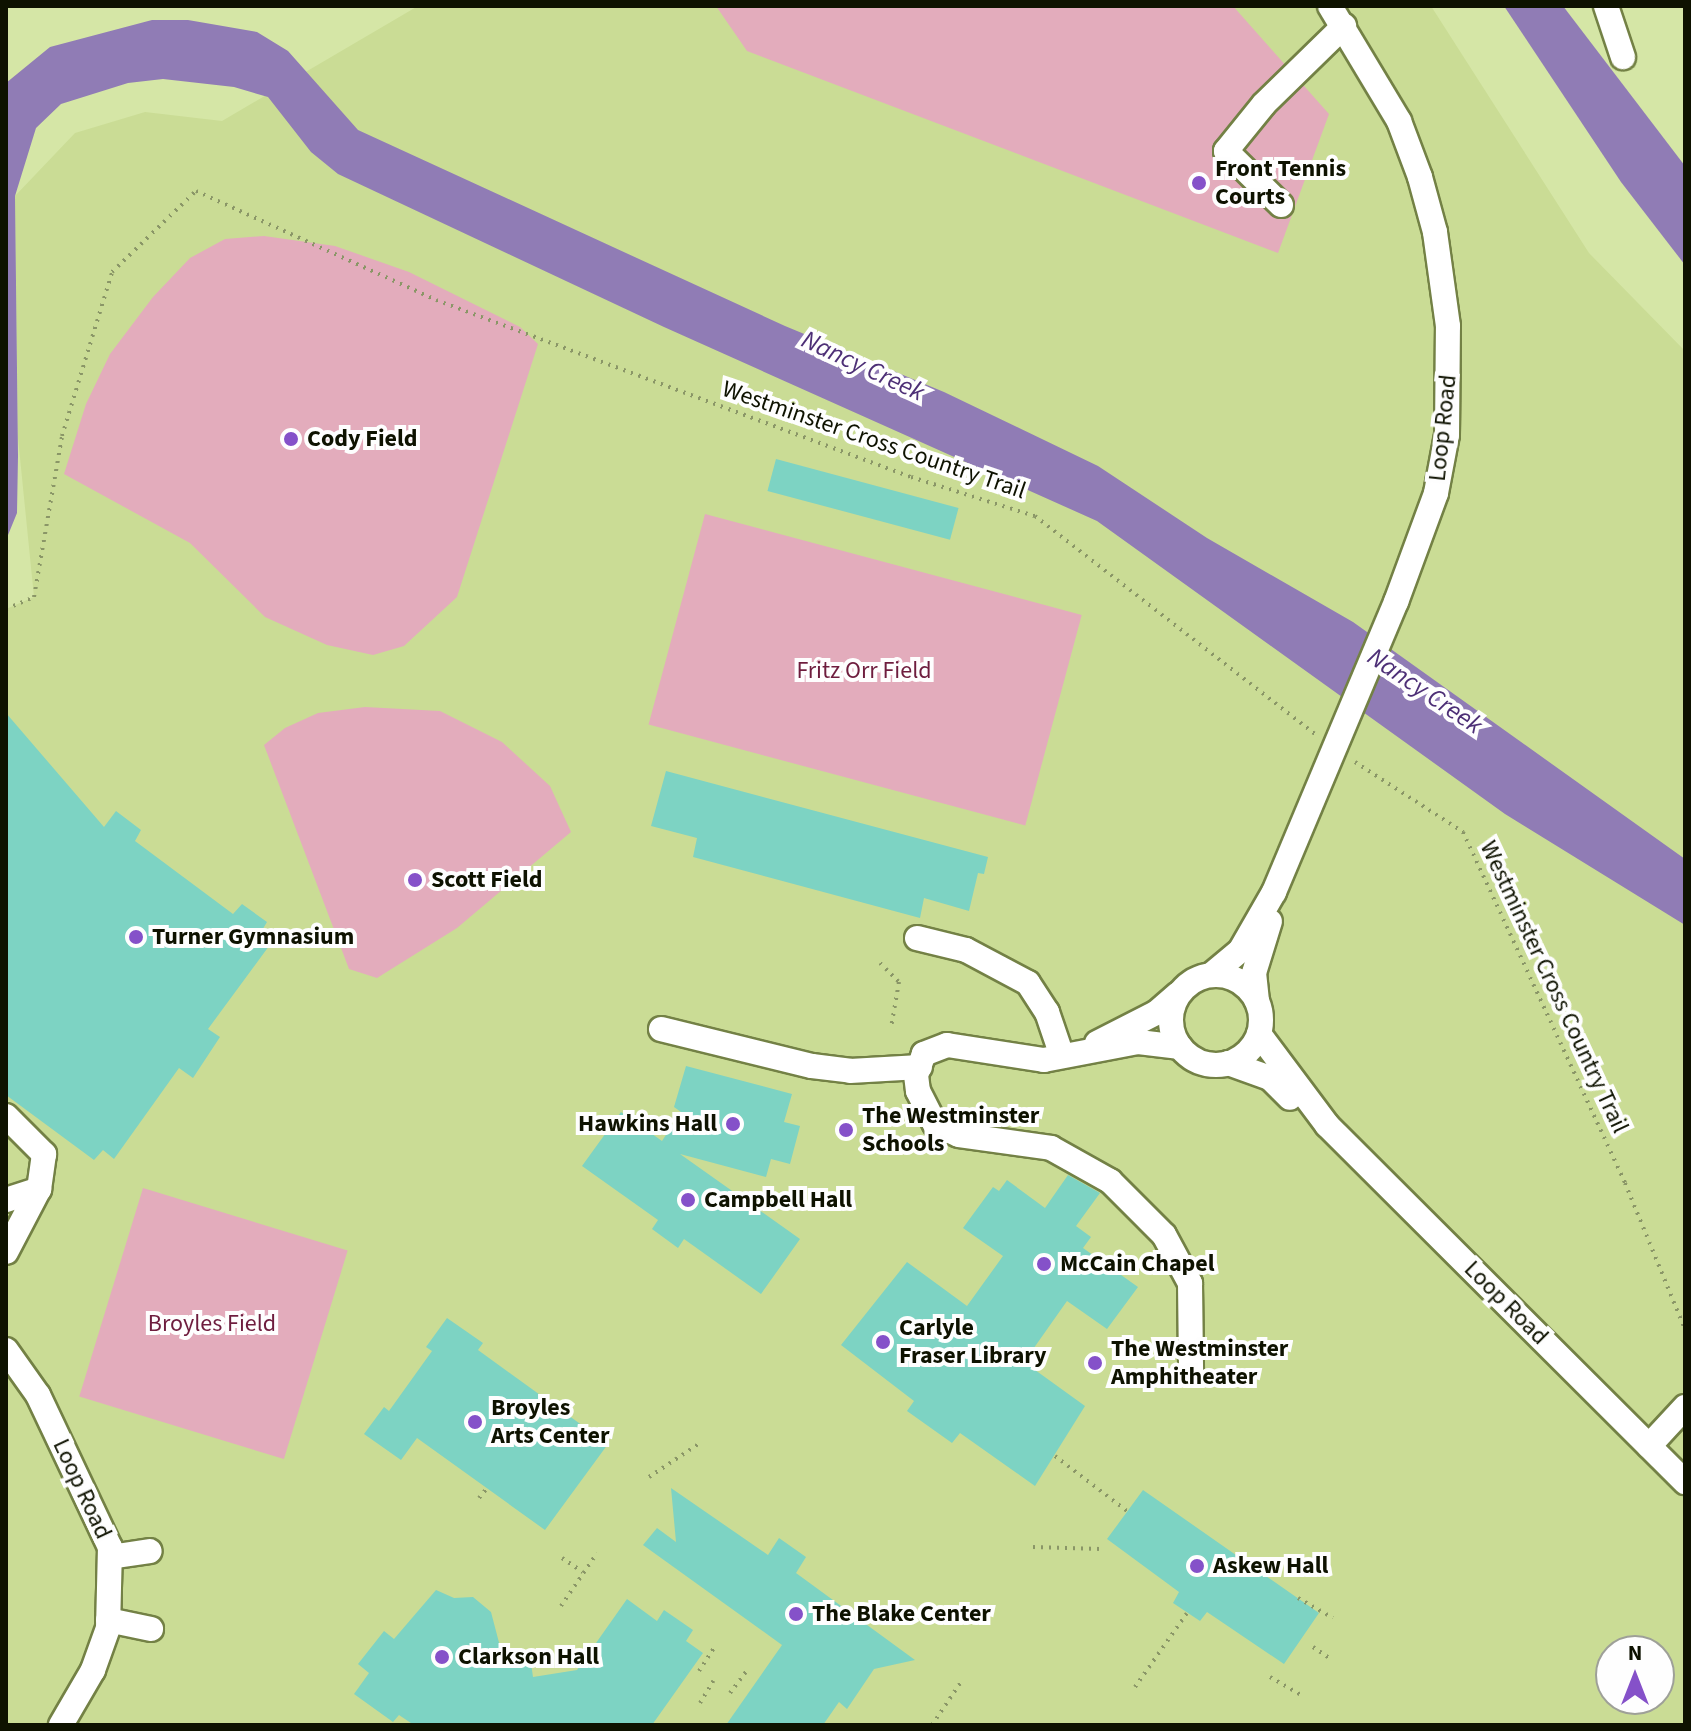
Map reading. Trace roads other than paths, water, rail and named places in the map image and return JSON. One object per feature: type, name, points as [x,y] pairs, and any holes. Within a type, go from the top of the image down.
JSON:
[{"type":"street","points":[[1606,6],[1623,57]]},
{"type":"street","points":[[1281,205],[1226,151],[1337,16]]},
{"type":"street","name":"Loop Road","points":[[1211,975],[1240,951],[1274,892],[1317,782],[1396,602],[1436,493],[1447,435],[1448,326],[1435,232],[1420,177],[1399,121],[1337,16]]},
{"type":"street","name":"Loop Road","points":[[1257,1001],[1254,973],[1275,909],[1274,892]]},
{"type":"street","points":[[917,938],[966,950],[1003,965],[1028,983],[1070,1055]]},
{"type":"street","points":[[1070,1055],[1156,1013],[1181,992],[1211,975],[1238,981],[1257,1001],[1259,1034],[1242,1057],[1228,1063],[1202,1062],[1180,1047],[1138,1042],[1044,1060],[947,1045],[924,1054],[920,1067],[918,1091],[935,1124],[959,1135],[1051,1148],[1110,1181],[1164,1235],[1190,1283],[1191,1370]]},
{"type":"street","points":[[1180,1047],[1171,1019],[1181,992]]},
{"type":"street","points":[[661,1029],[812,1066],[850,1071],[920,1067]]},
{"type":"street","name":"Loop Road","points":[[1259,1034],[1327,1125],[1685,1482]]},
{"type":"street","name":"Loop Road","points":[[1228,1063],[1270,1078],[1302,1110],[1327,1125]]},
{"type":"street","points":[[6,1116],[44,1154],[39,1189],[6,1252]]},
{"type":"street","points":[[6,1200],[39,1189]]},
{"type":"street","name":"Loop Road","points":[[6,1350],[38,1395],[110,1557],[108,1620],[93,1670],[61,1725]]},
{"type":"street","points":[[1649,1446],[1685,1407]]},
{"type":"street","points":[[110,1557],[150,1551]]},
{"type":"street","points":[[108,1620],[151,1629]]},
{"type":"water","points":[[1504,6],[1563,6],[1685,166],[1685,265],[1621,182]]},
{"type":"water","name":"Nancy Creek","points":[[152,20],[188,20],[257,32],[288,51],[358,130],[785,326],[944,392],[1098,466],[1207,538],[1353,622],[1685,859],[1685,925],[1505,814],[1097,521],[664,327],[338,174],[311,152],[268,97],[234,87],[163,79],[128,83],[61,104],[36,128],[15,196],[17,513],[6,540],[6,83],[50,47]]},
{"type":"place","name":"Front Tennis Courts","points":[[1199,183]]},
{"type":"place","name":"Cody Field","points":[[291,439]]},
{"type":"place","name":"Scott Field","points":[[415,880]]},
{"type":"place","name":"Turner Gymnasium","points":[[136,937]]},
{"type":"place","name":"Hawkins Hall","points":[[733,1124]]},
{"type":"place","name":"The Westminster Schools","points":[[846,1130]]},
{"type":"place","name":"Campbell Hall","points":[[688,1200]]},
{"type":"place","name":"McCain Chapel","points":[[1044,1264]]},
{"type":"place","name":"Carlyle Fraser Library","points":[[883,1342]]},
{"type":"place","name":"The Westminster Amphitheater","points":[[1095,1363]]},
{"type":"place","name":"Broyles Arts Center","points":[[475,1422]]},
{"type":"place","name":"Askew Hall","points":[[1197,1566]]},
{"type":"place","name":"The Blake Center","points":[[796,1614]]},
{"type":"place","name":"Clarkson Hall","points":[[442,1657]]},
{"type":"park label","name":"Fritz Orr Field","points":[[864,671]]},
{"type":"park label","name":"Broyles Field","points":[[212,1324]]}]
